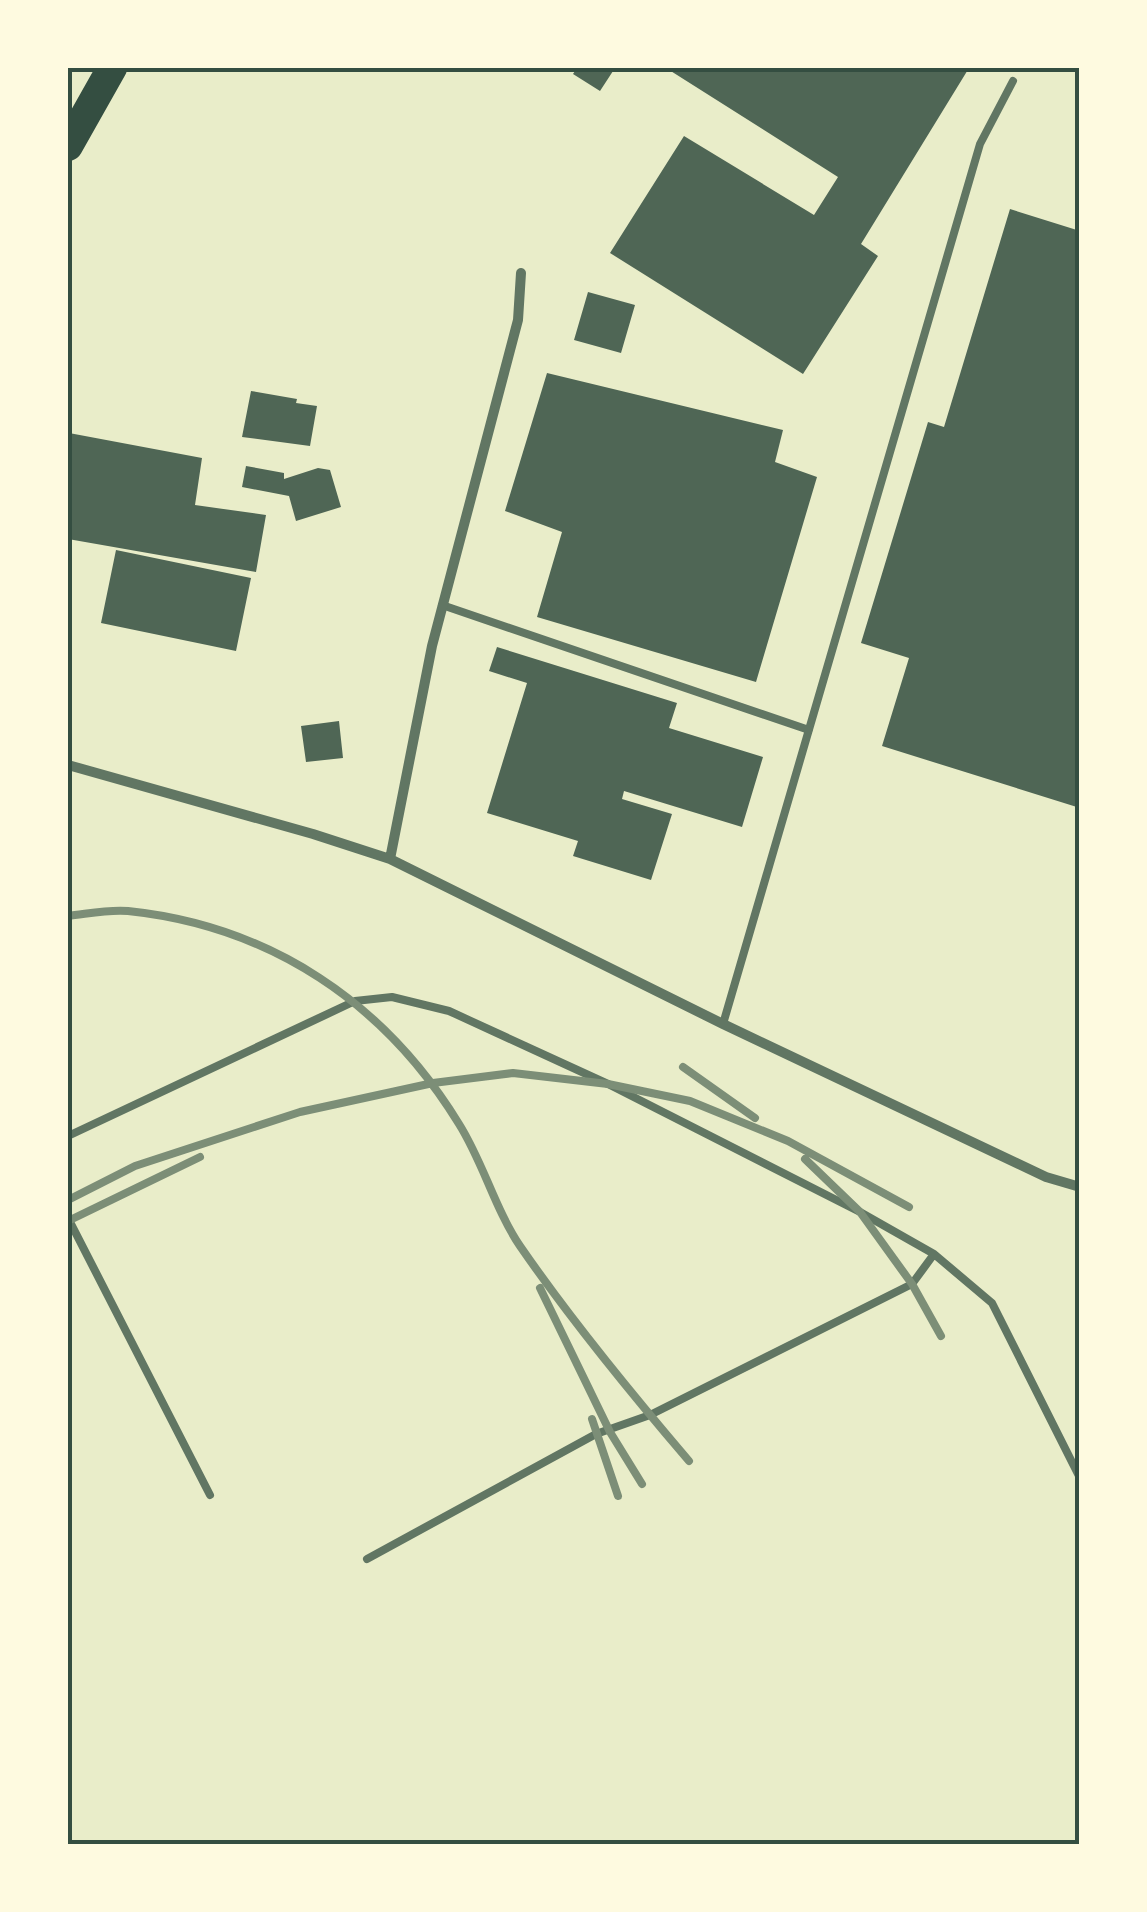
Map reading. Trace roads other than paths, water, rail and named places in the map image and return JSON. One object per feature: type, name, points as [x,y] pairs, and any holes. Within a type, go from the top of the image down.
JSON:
[{"type":"highway","points":[[68,146],[112,68]]},
{"type":"street","points":[[390,859],[442,604],[518,320],[521,273]]},
{"type":"street","points":[[68,766],[390,859],[723,1024],[1046,1177],[1079,1186]]},
{"type":"lane","points":[[723,1024],[980,144],[1013,81]]},
{"type":"lane","points":[[442,604],[809,730]]},
{"type":"lane","points":[[68,1136],[355,1001],[392,998],[449,1011],[608,1084],[860,1212],[934,1254],[992,1303],[1080,1478]]},
{"type":"lane","points":[[68,1218],[210,1495]]},
{"type":"lane","points":[[367,1559],[596,1434],[650,1415],[912,1284],[934,1254]]},
{"type":"railway","points":[[68,916],[128,911],[180,919],[230,934],[276,953],[359,1007],[429,1081],[459,1124],[520,1246],[689,1461]]},
{"type":"railway","points":[[683,1067],[755,1118]]},
{"type":"railway","points":[[68,1200],[135,1166],[300,1112],[433,1083],[513,1073],[608,1084],[690,1101],[788,1141],[909,1207]]},
{"type":"railway","points":[[68,1221],[200,1157]]},
{"type":"railway","points":[[805,1159],[860,1212],[912,1284],[941,1336]]},
{"type":"railway","points":[[540,1288],[610,1432],[642,1484]]},
{"type":"railway","points":[[592,1419],[618,1496]]}]
